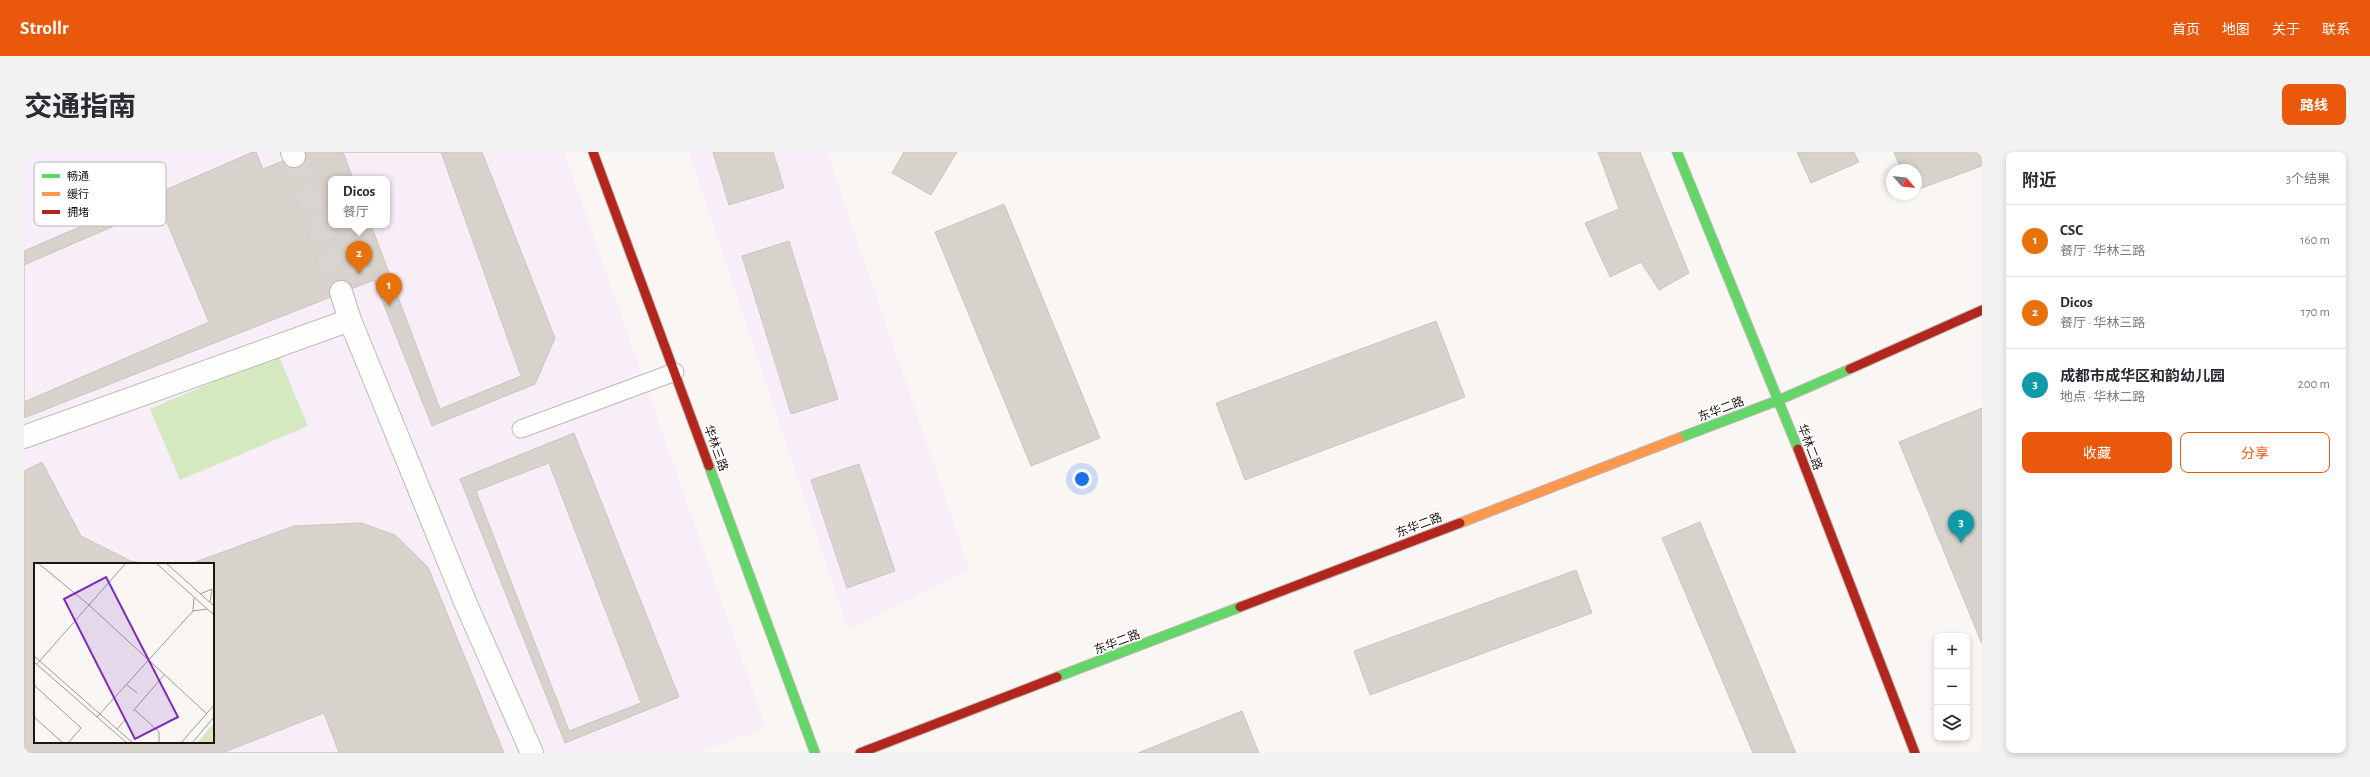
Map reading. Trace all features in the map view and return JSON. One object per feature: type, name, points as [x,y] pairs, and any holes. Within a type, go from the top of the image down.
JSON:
[{"type":"street","name":"华林三路","points":[[593,152],[815,753]]},
{"type":"street","name":"华林二路","points":[[1677,152],[1779,400],[1915,753]]},
{"type":"street","points":[[341,292],[350,320],[466,604],[532,753]]},
{"type":"street","name":"东华二路","points":[[860,753],[1779,400],[1982,310]]},
{"type":"street","points":[[24,437],[350,320]]},
{"type":"lane","points":[[521,429],[674,372]]},
{"type":"shaded area","points":[[564,152],[766,728],[696,753],[24,753],[24,153]]},
{"type":"shaded area","points":[[689,152],[827,152],[970,570],[848,630]]},
{"type":"green space","points":[[278,354],[308,426],[180,480],[150,409]]},
{"type":"building","points":[[253,152],[256,152],[263,169],[305,152],[482,152],[555,338],[535,384],[432,426],[374,280],[24,418],[24,251],[82,226],[166,226],[166,190]]},
{"type":"building","points":[[343,152],[441,152],[521,376],[440,409],[372,228],[390,228],[390,176],[352,176]]},
{"type":"building","points":[[713,152],[773,152],[784,188],[729,205]]},
{"type":"building","points":[[904,152],[957,152],[931,195],[892,173]]},
{"type":"building","points":[[1598,152],[1640,152],[1689,273],[1659,290],[1641,262],[1610,277],[1585,223],[1619,209]]},
{"type":"building","points":[[1797,152],[1854,152],[1859,162],[1811,183]]},
{"type":"building","points":[[1894,152],[1982,152],[1982,166],[1922,188],[1922,164],[1899,164]]},
{"type":"building","points":[[1004,204],[1100,438],[1031,466],[935,232]]},
{"type":"building","points":[[166,220],[209,322],[24,402],[24,265],[114,226],[166,226]]},
{"type":"building","points":[[789,241],[838,399],[791,414],[742,256]]},
{"type":"building","points":[[1436,321],[1465,397],[1245,480],[1216,403]]},
{"type":"building","points":[[1982,408],[1982,644],[1899,442]]},
{"type":"building","points":[[574,433],[679,697],[565,743],[460,479]]},
{"type":"building","points":[[42,462],[81,536],[131,561],[142,563],[34,563],[34,743],[214,743],[214,563],[193,563],[294,526],[361,523],[395,535],[428,567],[504,753],[24,753],[24,471]]},
{"type":"building","points":[[549,463],[641,703],[569,731],[476,491]]},
{"type":"building","points":[[859,464],[895,571],[847,588],[811,480]]},
{"type":"building","points":[[1700,522],[1796,753],[1753,753],[1662,538]]},
{"type":"building","points":[[1576,570],[1592,613],[1370,695],[1354,651]]},
{"type":"building","points":[[1242,711],[1259,753],[1138,753]]},
{"type":"building","points":[[324,713],[339,753],[222,753]]},
{"type":"tunnel","points":[[294,156],[341,292]]},
{"type":"traffic: fast","points":[[1677,152],[1798,449]]},
{"type":"traffic: fast","points":[[1679,438],[1779,400],[1850,369]]},
{"type":"traffic: fast","points":[[709,466],[815,753]]},
{"type":"traffic: fast","points":[[1057,677],[1240,607]]},
{"type":"traffic: slow","points":[[1460,523],[1679,438]]},
{"type":"traffic: jam","points":[[593,152],[709,466]]},
{"type":"traffic: jam","points":[[1850,369],[1982,310]]},
{"type":"traffic: jam","points":[[1798,449],[1915,753]]},
{"type":"traffic: jam","points":[[1240,607],[1460,523]]},
{"type":"traffic: jam","points":[[860,753],[1057,677]]},
{"type":"place","name":"Dicos","points":[[359,274]]},
{"type":"place","name":"CSC","points":[[389,306]]},
{"type":"place","name":"成都市成华区和韵幼儿园","points":[[1961,543]]}]
